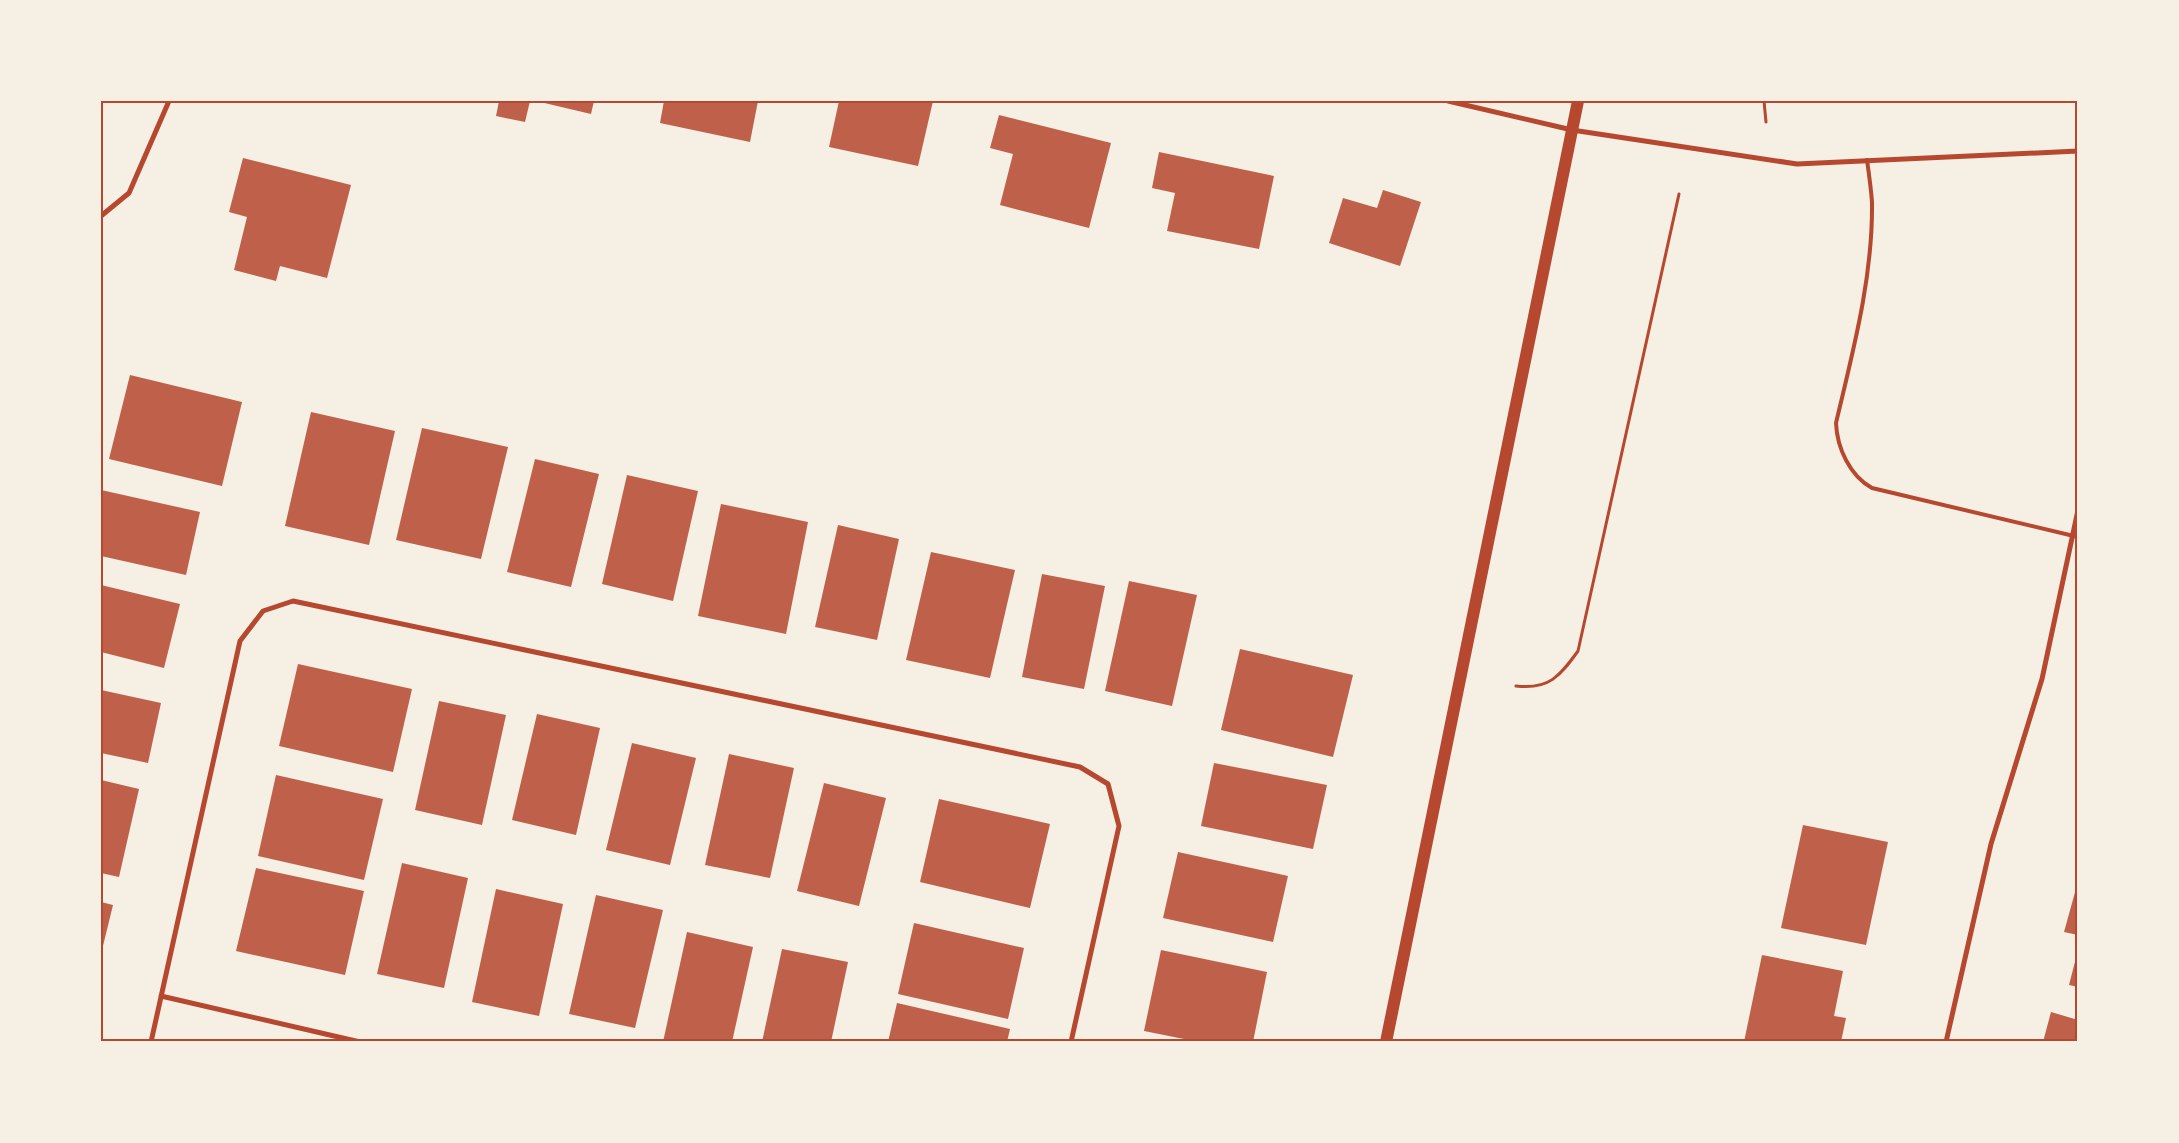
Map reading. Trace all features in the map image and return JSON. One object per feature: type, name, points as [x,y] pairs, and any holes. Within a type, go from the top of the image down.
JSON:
[{"type":"main road","points":[[1386,1042],[1578,101]]},
{"type":"street","points":[[101,216],[128,192],[169,101]]},
{"type":"street","points":[[1448,101],[1572,130],[1797,164],[2078,151]]},
{"type":"street","points":[[1946,1042],[1991,844],[2042,679],[2075,537],[2078,510]]},
{"type":"street","points":[[151,1042],[240,641],[263,611],[293,601],[1080,767],[1108,784],[1118,826],[1071,1042]]},
{"type":"street","points":[[161,996],[360,1042]]},
{"type":"lane","points":[[1867,160],[1872,201],[1870,258],[1858,329],[1836,423],[1836,438],[1844,456],[1861,482],[1872,488],[2075,537]]},
{"type":"path","points":[[1764,101],[1766,122]]},
{"type":"path","points":[[1516,686],[1534,688],[1559,676],[1578,651],[1679,194]]},
{"type":"building","points":[[499,101],[530,101],[525,122],[496,116]]},
{"type":"building","points":[[536,101],[594,101],[591,114]]},
{"type":"building","points":[[664,101],[758,101],[750,142],[660,123]]},
{"type":"building","points":[[839,101],[933,101],[918,166],[829,147]]},
{"type":"building","points":[[999,115],[1111,143],[1089,228],[1000,205],[1013,154],[990,148]]},
{"type":"building","points":[[1159,152],[1274,176],[1259,249],[1167,231],[1175,193],[1152,188]]},
{"type":"building","points":[[243,158],[351,185],[327,278],[280,266],[276,281],[234,270],[247,217],[229,212]]},
{"type":"building","points":[[1383,190],[1421,202],[1400,266],[1329,243],[1343,198],[1377,208]]},
{"type":"building","points":[[130,375],[242,402],[222,486],[109,459]]},
{"type":"building","points":[[311,412],[395,431],[369,545],[285,526]]},
{"type":"building","points":[[422,428],[508,447],[481,559],[396,540]]},
{"type":"building","points":[[535,459],[599,474],[571,587],[507,572]]},
{"type":"building","points":[[627,475],[698,491],[673,601],[602,584]]},
{"type":"building","points":[[101,490],[200,512],[186,575],[101,556]]},
{"type":"building","points":[[721,504],[808,522],[786,634],[698,616]]},
{"type":"building","points":[[838,525],[899,539],[877,640],[815,627]]},
{"type":"building","points":[[931,552],[1015,570],[990,678],[906,660]]},
{"type":"building","points":[[1042,574],[1105,586],[1084,689],[1022,677]]},
{"type":"building","points":[[1129,581],[1197,595],[1172,706],[1105,691]]},
{"type":"building","points":[[101,585],[180,604],[164,668],[101,652]]},
{"type":"building","points":[[1240,649],[1353,675],[1333,757],[1221,730]]},
{"type":"building","points":[[298,664],[412,689],[393,772],[279,746]]},
{"type":"building","points":[[101,690],[161,703],[148,763],[101,753]]},
{"type":"building","points":[[439,701],[506,715],[482,825],[415,810]]},
{"type":"building","points":[[537,714],[600,728],[576,835],[512,820]]},
{"type":"building","points":[[632,743],[696,758],[670,865],[606,850]]},
{"type":"building","points":[[729,754],[794,768],[770,878],[705,865]]},
{"type":"building","points":[[1214,763],[1327,785],[1313,849],[1201,826]]},
{"type":"building","points":[[276,775],[383,799],[364,880],[258,856]]},
{"type":"building","points":[[101,780],[139,789],[119,877],[101,873]]},
{"type":"building","points":[[824,783],[886,798],[859,906],[797,891]]},
{"type":"building","points":[[939,799],[1050,824],[1030,908],[920,882]]},
{"type":"building","points":[[1803,825],[1888,842],[1866,945],[1781,928]]},
{"type":"building","points":[[1178,852],[1288,876],[1273,942],[1163,918]]},
{"type":"building","points":[[402,863],[468,878],[444,988],[377,974]]},
{"type":"building","points":[[256,868],[364,891],[345,975],[236,951]]},
{"type":"building","points":[[2078,885],[2078,935],[2064,932]]},
{"type":"building","points":[[496,889],[563,904],[539,1016],[472,1002]]},
{"type":"building","points":[[596,895],[663,910],[635,1028],[569,1014]]},
{"type":"building","points":[[101,902],[113,905],[102,950],[101,950]]},
{"type":"building","points":[[914,923],[1024,948],[1008,1019],[898,994]]},
{"type":"building","points":[[687,932],[753,947],[732,1042],[663,1042]]},
{"type":"building","points":[[782,949],[848,962],[831,1042],[762,1042]]},
{"type":"building","points":[[1161,950],[1267,972],[1253,1042],[1199,1042],[1144,1031]]},
{"type":"building","points":[[2078,954],[2078,987],[2069,985]]},
{"type":"building","points":[[1762,955],[1843,971],[1834,1016],[1846,1018],[1841,1042],[1744,1042]]},
{"type":"building","points":[[897,1003],[1010,1029],[1007,1042],[888,1042]]},
{"type":"building","points":[[2051,1012],[2078,1020],[2078,1042],[2043,1042]]}]
